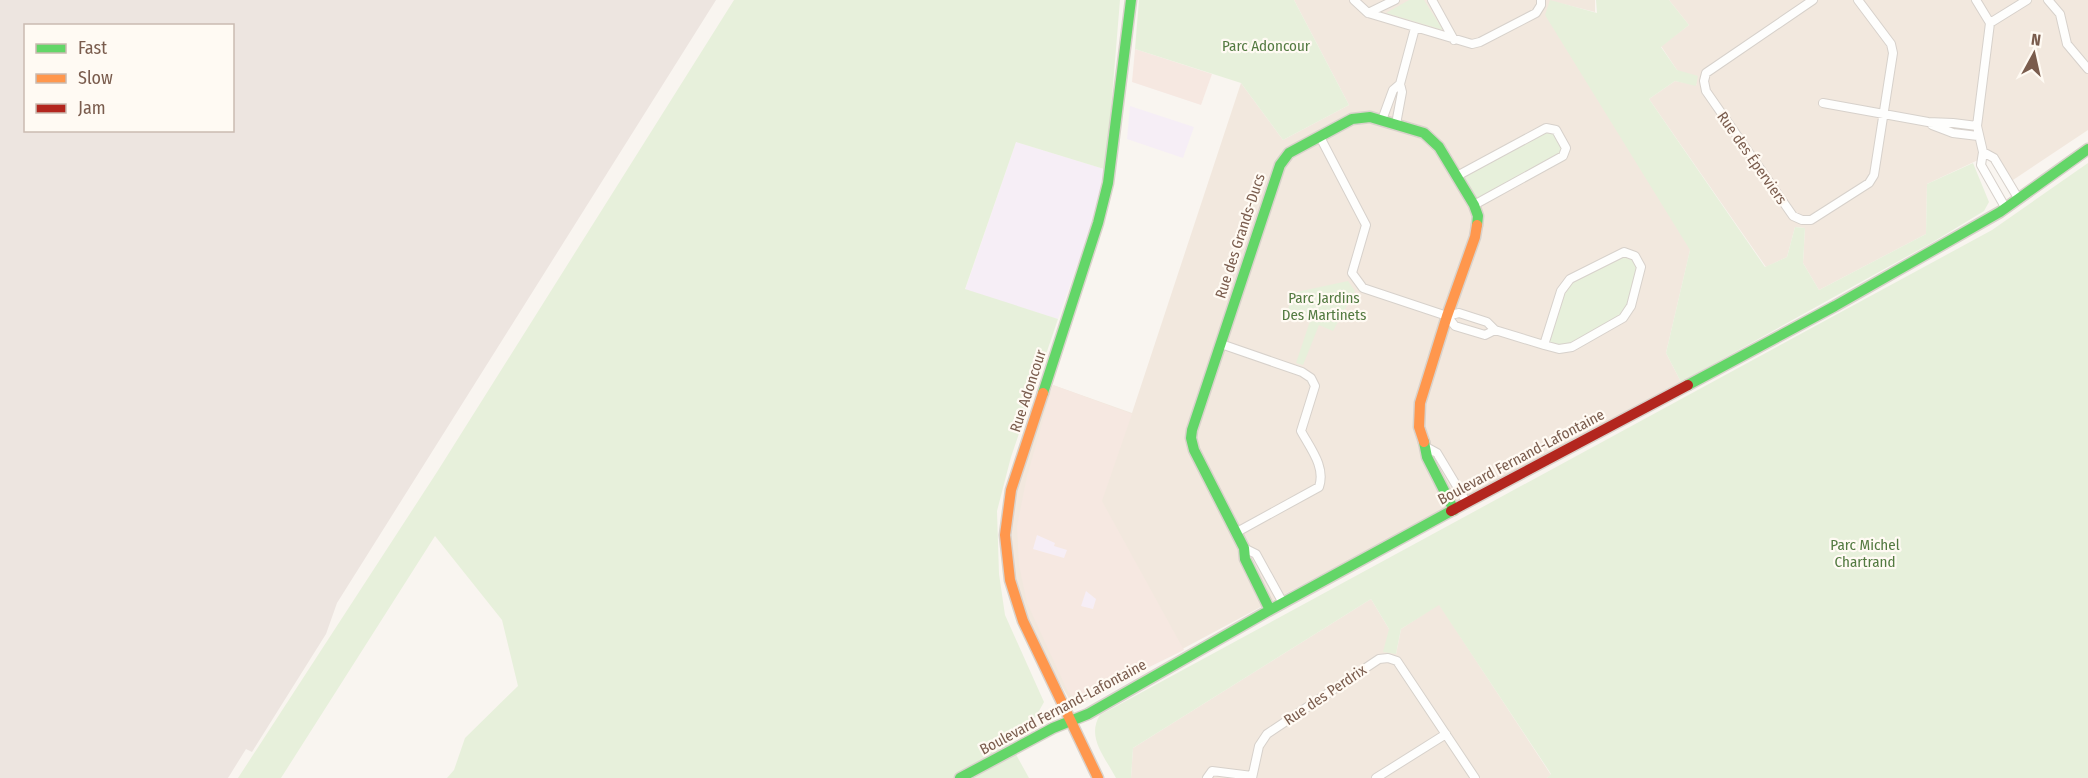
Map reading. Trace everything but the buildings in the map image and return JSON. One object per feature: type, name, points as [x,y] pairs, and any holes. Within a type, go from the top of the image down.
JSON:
[{"type":"street","name":"Rue Adoncour","points":[[1098,778],[1023,621],[1010,580],[1005,535],[1011,490],[1098,223],[1108,183],[1131,0]]},
{"type":"street","points":[[1354,0],[1368,13],[1472,45],[1536,13],[1541,0]]},
{"type":"street","points":[[1368,13],[1395,0]]},
{"type":"street","points":[[1432,0],[1454,40]]},
{"type":"street","name":"Rue des Éperviers","points":[[1813,0],[1706,73],[1704,81],[1706,91],[1793,216],[1802,220],[1811,220],[1869,183],[1874,175],[1893,53],[1891,44],[1858,0]]},
{"type":"street","points":[[1976,0],[1990,23],[1977,126],[1983,152],[1981,165],[2005,207]]},
{"type":"street","points":[[1990,23],[2027,0]]},
{"type":"street","points":[[2048,0],[2060,14],[2067,44],[2088,69]]},
{"type":"street","points":[[1396,124],[1402,92],[1400,84],[1415,28]]},
{"type":"street","points":[[1382,120],[1393,90],[1400,84]]},
{"type":"street","points":[[1823,103],[1928,122],[1977,126]]},
{"type":"street","name":"Rue des Grands-Ducs","points":[[1270,610],[1245,559],[1245,548],[1194,450],[1191,438],[1280,165],[1289,153],[1352,119],[1370,117],[1424,133],[1439,147],[1478,216],[1475,237],[1420,403],[1419,427],[1427,457],[1454,510]]},
{"type":"street","points":[[1928,122],[1953,133],[1978,136]]},
{"type":"street","points":[[1457,176],[1546,128],[1556,130],[1566,148],[1563,156],[1474,206]]},
{"type":"street","points":[[1320,137],[1366,225],[1352,273],[1363,288],[1448,316],[1459,313],[1487,322],[1495,330],[1544,345],[1559,349],[1572,347],[1623,318],[1631,306],[1641,267],[1635,256],[1624,252],[1570,279],[1561,291],[1544,345]]},
{"type":"street","name":"Boulevard Fernand-Lafontaine","points":[[960,778],[1053,728],[1088,714],[1270,610],[1835,306],[2000,212],[2088,149]]},
{"type":"street","points":[[1983,152],[1994,158],[2018,198]]},
{"type":"street","points":[[1448,316],[1455,326],[1485,335],[1495,330]]},
{"type":"street","points":[[1221,344],[1302,372],[1311,378],[1315,386],[1301,431],[1320,468],[1322,479],[1319,487],[1237,532]]},
{"type":"street","points":[[1426,447],[1437,453],[1467,503]]},
{"type":"street","name":"Rue des Grands-Ducs","points":[[1245,548],[1256,554],[1283,603]]},
{"type":"street","name":"Rue des Perdrix","points":[[1207,778],[1212,771],[1252,777],[1259,746],[1267,734],[1379,659],[1388,658],[1397,661],[1475,778]]},
{"type":"street","points":[[1376,778],[1446,734]]},
{"type":"shaded area","points":[[0,0],[716,0],[337,603],[326,634],[252,752],[246,749],[228,778],[0,778]]},
{"type":"shaded area","points":[[1294,0],[1595,0],[1595,12],[1551,1],[1691,246],[1666,353],[1681,382],[1074,707],[1023,621],[1005,535],[1011,490],[1053,385],[1132,413],[1241,83],[1283,140],[1349,105]]},
{"type":"shaded area","points":[[1669,0],[2088,0],[2088,130],[2010,182],[1993,153],[1927,184],[1926,234],[1819,290],[1803,263],[1805,228],[1795,227],[1787,257],[1766,267],[1649,99],[1675,81],[1697,85],[1677,70],[1661,46],[1689,25]]},
{"type":"shaded area","points":[[1135,49],[1212,74],[1201,105],[1132,82]]},
{"type":"shaded area","points":[[1130,106],[1194,127],[1183,158],[1127,139]]},
{"type":"shaded area","points":[[1016,142],[1104,169],[1098,207],[1058,319],[965,290]]},
{"type":"shaded area","points":[[1053,385],[1132,414],[1102,501],[1184,650],[1080,701],[1068,692],[1027,603],[1019,565],[1017,526],[1027,476]]},
{"type":"shaded area","points":[[1037,535],[1055,543],[1054,546],[1067,550],[1064,558],[1033,549]]},
{"type":"shaded area","points":[[1086,591],[1096,599],[1093,609],[1081,606]]},
{"type":"shaded area","points":[[1371,599],[1389,629],[1396,654],[1401,629],[1439,604],[1551,775],[1547,778],[1131,778],[1133,748]]},
{"type":"green space","points":[[734,0],[1120,0],[1104,169],[1016,142],[965,289],[1058,319],[1011,457],[997,511],[999,574],[1005,615],[1044,702],[1030,727],[1008,740],[1029,778],[447,778],[454,770],[465,738],[518,686],[502,620],[435,536],[281,778],[238,778],[437,472]]},
{"type":"green space","name":"Parc Adoncour","points":[[1139,0],[1294,0],[1349,105],[1283,140],[1241,83],[1135,49]]},
{"type":"green space","points":[[1409,0],[1424,0],[1443,30],[1386,13]]},
{"type":"green space","points":[[1550,0],[1597,13],[1596,0],[1669,0],[1689,25],[1661,47],[1677,70],[1698,76],[1696,86],[1675,81],[1649,99],[1765,267],[1787,257],[1795,227],[1805,228],[1803,263],[1819,290],[1926,234],[1927,184],[1973,163],[1989,202],[1984,211],[1933,242],[1681,382],[1666,353],[1690,250],[1545,15]]},
{"type":"green space","points":[[1546,128],[1556,130],[1566,148],[1563,156],[1474,205],[1457,176]]},
{"type":"green space","name":"Parc Michel Chartrand","points":[[2088,163],[2088,778],[1547,778],[1551,774],[1439,605],[1401,629],[1396,654],[1383,652],[1389,629],[1371,599],[1133,748],[1131,778],[1116,778],[1102,755],[1096,739],[1096,723],[1100,715],[1992,230]]},
{"type":"green space","points":[[1624,252],[1635,256],[1641,267],[1623,318],[1572,347],[1544,345],[1561,291],[1570,279]]},
{"type":"green space","name":"Parc Jardins Des Martinets","points":[[1348,281],[1355,291],[1333,331],[1319,325],[1303,365],[1296,363],[1310,321],[1287,314],[1292,293]]},
{"type":"traffic: fast","points":[[1043,393],[1098,223],[1108,183],[1131,0]]},
{"type":"traffic: fast","points":[[1270,610],[1245,559],[1244,548],[1194,450],[1191,438],[1280,165],[1289,153],[1352,119],[1370,117],[1424,133],[1439,147],[1474,205],[1478,216],[1477,225]]},
{"type":"traffic: fast","points":[[1688,385],[1835,306],[2000,212],[2088,149]]},
{"type":"traffic: fast","points":[[1424,442],[1427,457],[1454,510]]},
{"type":"traffic: fast","points":[[960,778],[1053,728],[1088,714],[1270,610],[1451,511]]},
{"type":"traffic: slow","points":[[1424,442],[1419,427],[1420,403],[1477,225]]},
{"type":"traffic: slow","points":[[1043,393],[1011,490],[1005,535],[1010,580],[1023,621],[1098,778]]},
{"type":"traffic: jam","points":[[1451,511],[1688,385]]}]
